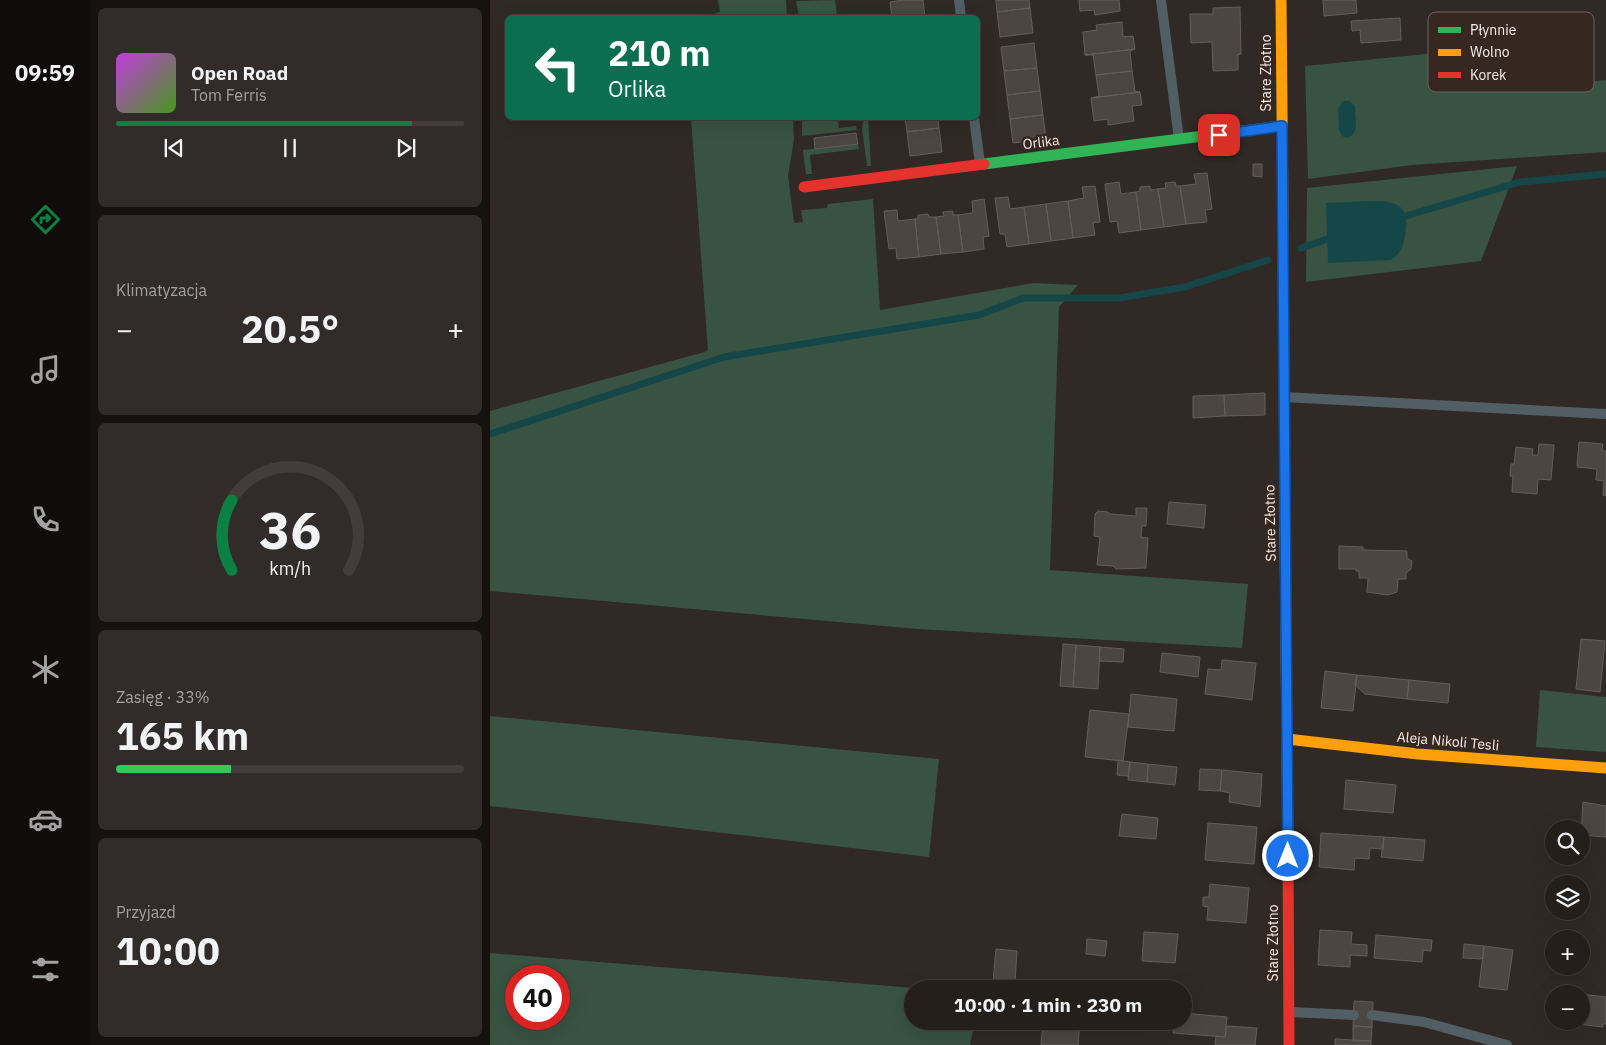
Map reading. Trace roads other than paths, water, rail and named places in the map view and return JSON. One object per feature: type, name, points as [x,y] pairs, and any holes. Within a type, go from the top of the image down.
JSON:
[{"type":"street","name":"Stare Złotno","points":[[1281,0],[1289,1045]]},
{"type":"street","name":"Orlika","points":[[804,187],[1282,126]]},
{"type":"street","name":"Aleja Nikoli Tesli","points":[[1288,740],[1418,754],[1606,768]]},
{"type":"lane","points":[[959,0],[961,15]]},
{"type":"lane","points":[[1161,0],[1179,140]]},
{"type":"lane","points":[[974,120],[981,164]]},
{"type":"lane","points":[[1283,397],[1606,414]]},
{"type":"lane","points":[[1289,1012],[1354,1014]]},
{"type":"lane","points":[[1372,1015],[1424,1022],[1507,1045]]},
{"type":"water","points":[[1343,101],[1350,101],[1355,106],[1356,120],[1354,133],[1347,138],[1342,136],[1339,130],[1338,108]]},
{"type":"water","points":[[1390,202],[1403,210],[1406,227],[1403,245],[1399,252],[1391,260],[1328,263],[1326,203]]},
{"type":"waterway","points":[[1399,218],[1520,182],[1606,174]]},
{"type":"waterway","points":[[1301,248],[1336,236]]},
{"type":"waterway","points":[[490,434],[724,357],[979,315],[1023,298],[1119,298],[1185,287],[1268,260]]}]
